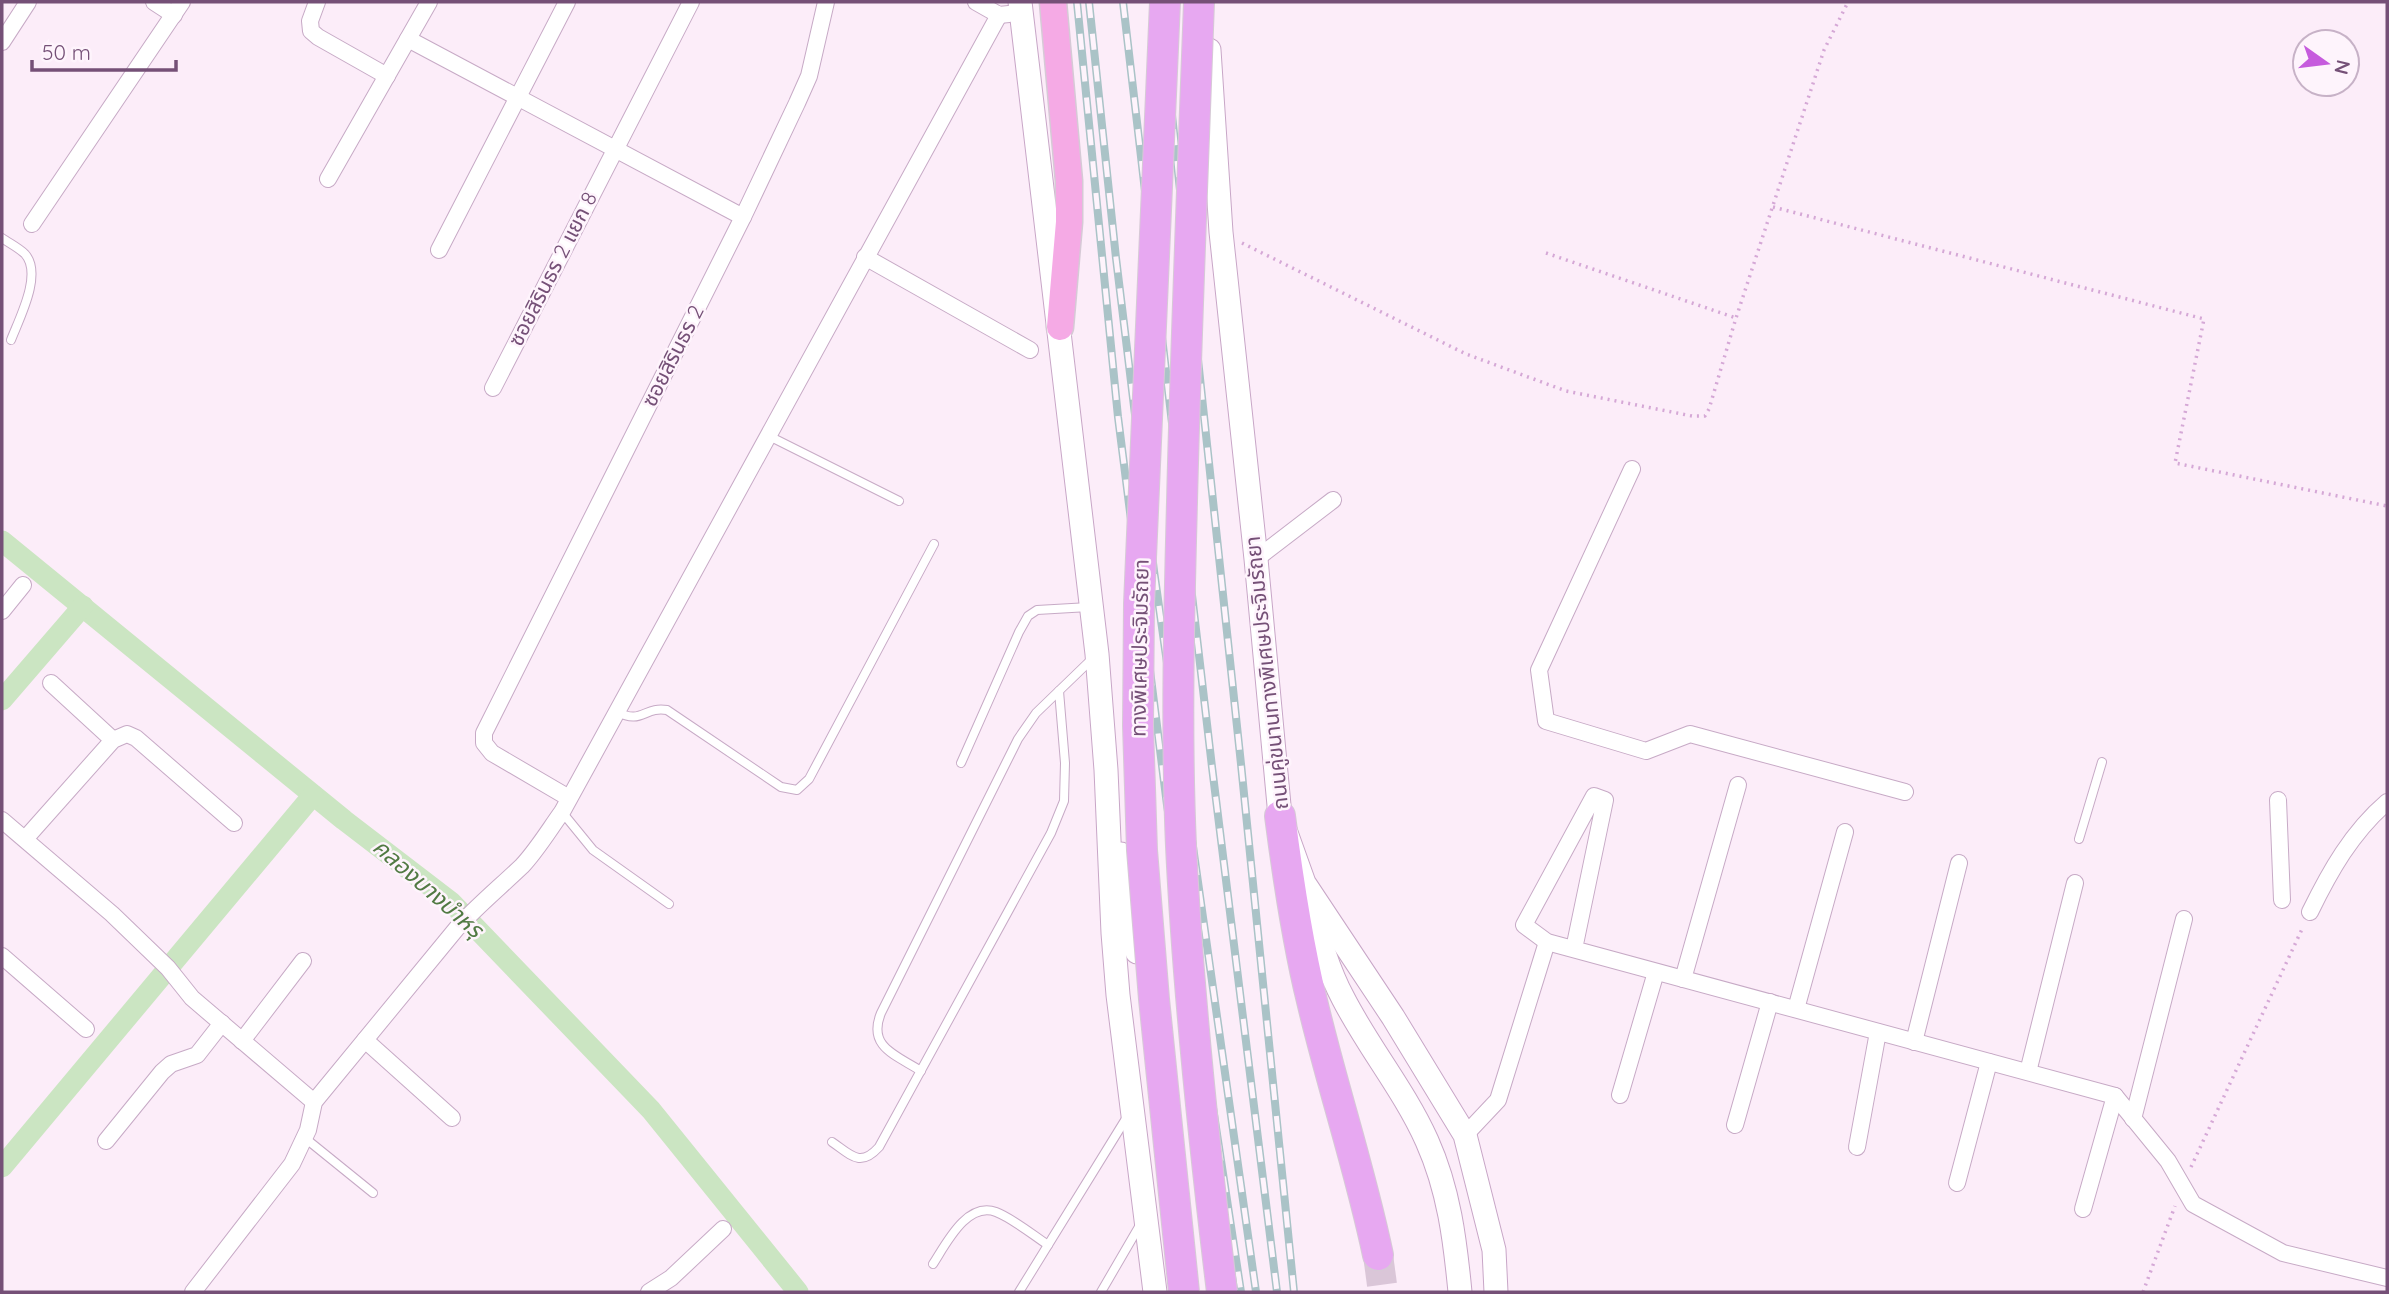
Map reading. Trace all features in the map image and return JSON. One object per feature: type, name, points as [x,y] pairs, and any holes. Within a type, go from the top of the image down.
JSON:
[{"type":"highway","name":"ทางพิเศษประจิมรัถยา","points":[[1165,2],[1139,604],[1138,726],[1142,850],[1184,1292]]},
{"type":"highway","name":"ทางพิเศษประจิมรัถยา","points":[[1199,2],[1183,438],[1179,731],[1181,846],[1204,1146],[1222,1292]]},
{"type":"highway","points":[[1280,816],[1296,929],[1378,1255]]},
{"type":"main road","points":[[1053,2],[1069,181],[1069,222],[1060,327]]},
{"type":"main road","name":"ถนนคู่ขนานทางพิเศษประจิมรัถยา","points":[[1205,2],[1221,232],[1280,816],[1304,883],[1393,1017],[1465,1135],[1494,1250],[1496,1292]]},
{"type":"main road","points":[[1014,10],[1060,327],[1092,607],[1106,770],[1113,933],[1155,1292]]},
{"type":"main road","points":[[1106,770],[1141,977],[1175,1292]]},
{"type":"main road","points":[[1304,883],[1322,946],[1342,996],[1412,1111],[1428,1143],[1446,1194],[1454,1229],[1460,1292]]},
{"type":"street","points":[[2,42],[29,2]]},
{"type":"street","points":[[32,224],[178,9],[154,2]]},
{"type":"street","points":[[317,2],[310,21],[311,31],[387,76]]},
{"type":"street","points":[[328,179],[429,2]]},
{"type":"street","points":[[439,250],[567,2]]},
{"type":"street","name":"ซอยสิรินธร 2 แยก 8","points":[[493,388],[691,2]]},
{"type":"street","name":"ซอยสิรินธร 2","points":[[565,805],[492,753],[484,743],[484,733],[743,217],[808,76],[826,2]]},
{"type":"street","points":[[193,1292],[292,1164],[305,1138],[314,1102],[476,906],[521,867],[534,852],[565,805],[865,257],[1014,10],[976,2]]},
{"type":"street","points":[[408,39],[743,217]]},
{"type":"street","points":[[865,257],[1030,351]]},
{"type":"street","points":[[1632,469],[1539,670],[1546,721],[1646,751],[1690,734],[1905,792]]},
{"type":"street","points":[[1256,559],[1333,500]]},
{"type":"street","points":[[2,611],[23,585]]},
{"type":"street","points":[[51,683],[113,740]]},
{"type":"street","points":[[25,839],[113,740],[127,734],[136,738],[234,823]]},
{"type":"street","points":[[1683,979],[1738,785]]},
{"type":"street","points":[[1574,949],[1605,800],[1594,796],[1524,925],[1547,942],[2115,1096],[2168,1161],[2193,1204],[2283,1253],[2387,1278]]},
{"type":"street","points":[[2278,800],[2282,900]]},
{"type":"street","points":[[2310,912],[2332,867],[2372,815],[2387,802]]},
{"type":"street","points":[[2,820],[112,914],[168,968],[192,998],[314,1102]]},
{"type":"street","points":[[1796,1009],[1844,832]]},
{"type":"street","points":[[1914,1042],[1959,863]]},
{"type":"street","points":[[2028,1072],[2075,883]]},
{"type":"street","points":[[2133,1119],[2184,919]]},
{"type":"street","points":[[1465,1135],[1498,1100],[1547,942]]},
{"type":"street","points":[[2,956],[86,1029]]},
{"type":"street","points":[[242,1041],[303,961]]},
{"type":"street","points":[[1620,1095],[1656,972]]},
{"type":"street","points":[[1735,1125],[1770,1002]]},
{"type":"street","points":[[106,1141],[162,1072],[171,1064],[197,1055],[222,1023]]},
{"type":"street","points":[[1857,1147],[1878,1032]]},
{"type":"street","points":[[365,1040],[452,1118]]},
{"type":"street","points":[[1957,1182],[1989,1062]]},
{"type":"street","points":[[2083,1209],[2115,1096]]},
{"type":"street","points":[[649,1292],[671,1278],[723,1229]]},
{"type":"lane","points":[[2,238],[26,255],[33,270],[27,299],[11,340]]},
{"type":"lane","points":[[767,435],[899,501]]},
{"type":"lane","points":[[618,712],[639,718],[658,708],[667,710],[781,787],[797,790],[809,779],[934,544]]},
{"type":"lane","points":[[961,763],[1028,616],[1037,610],[1092,607]]},
{"type":"lane","points":[[921,1071],[885,1048],[875,1032],[876,1023],[1017,739],[1036,713],[1097,654]]},
{"type":"lane","points":[[832,1142],[863,1159],[870,1157],[879,1147],[1051,833],[1064,801],[1065,763],[1059,691]]},
{"type":"lane","points":[[2079,839],[2102,762]]},
{"type":"lane","points":[[565,805],[593,850],[669,904]]},
{"type":"lane","points":[[1019,1292],[1132,1108]]},
{"type":"lane","points":[[305,1138],[373,1193]]},
{"type":"lane","points":[[933,1264],[957,1228],[974,1213],[984,1210],[996,1212],[1048,1245]]},
{"type":"lane","points":[[1101,1292],[1145,1217]]},
{"type":"path","points":[[1221,232],[1466,354],[1566,391],[1692,416],[1704,416],[1709,409],[1736,318],[1825,50],[1848,2]]},
{"type":"path","points":[[1773,207],[2204,319],[2175,463],[2387,506]]},
{"type":"path","points":[[1546,253],[1736,318]]},
{"type":"path","points":[[2143,1292],[2182,1185],[2310,912]]},
{"type":"waterway","name":"คลองบางบำหรุ","points":[[2,541],[344,820],[451,902],[651,1110],[798,1292]]},
{"type":"waterway","points":[[2,700],[83,606]]},
{"type":"waterway","points":[[2,1167],[313,795]]},
{"type":"tunnel","points":[[1378,1255],[1383,1292]]},
{"type":"railway","points":[[1077,2],[1118,417],[1167,805],[1241,1292]]},
{"type":"railway","points":[[1089,2],[1116,258],[1154,571],[1256,1292]]},
{"type":"railway","points":[[1123,2],[1212,767],[1277,1292]]},
{"type":"railway","points":[[1160,2],[1294,1292]]}]
